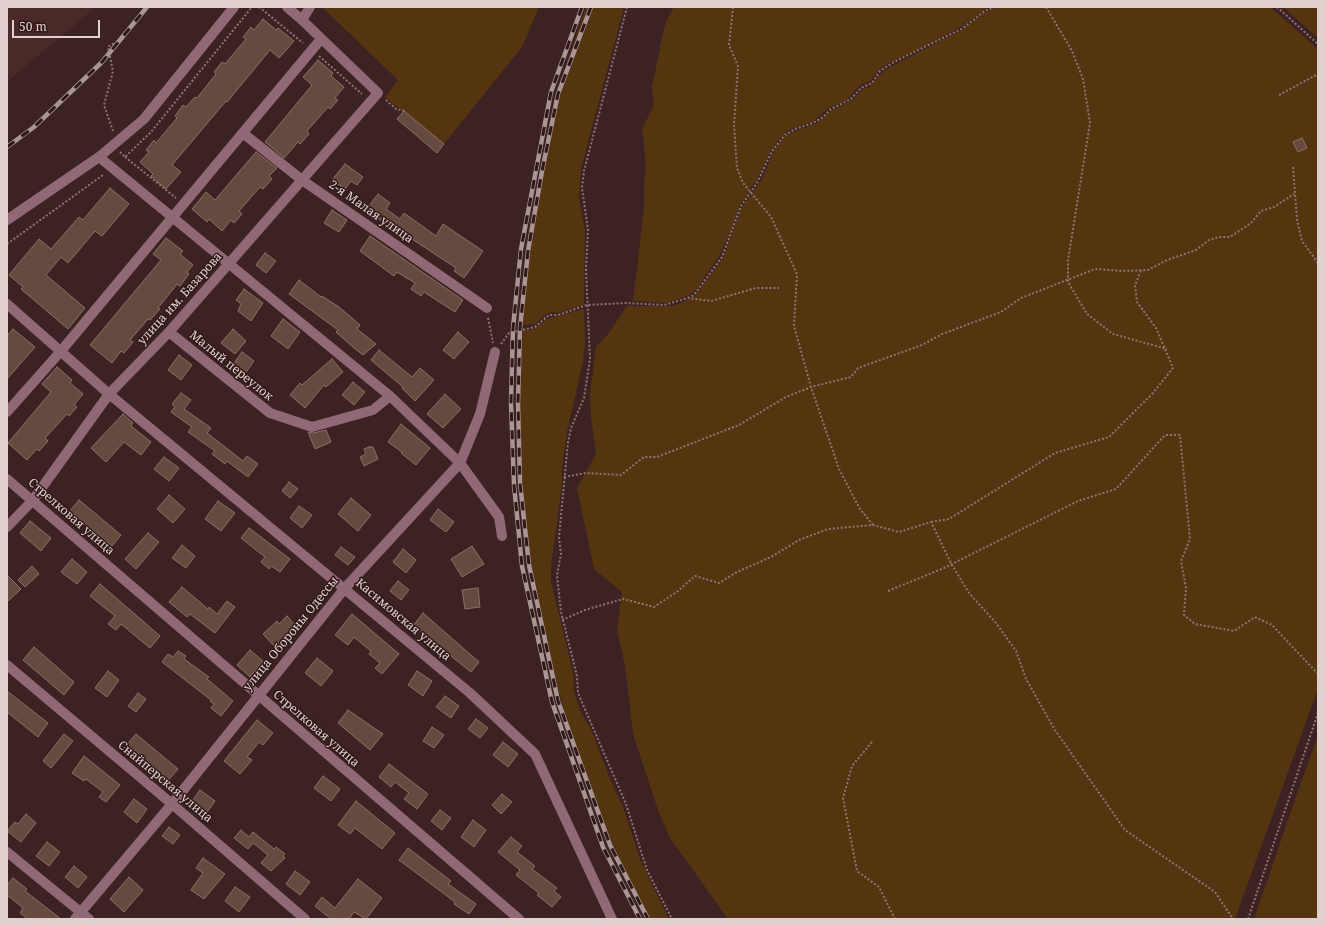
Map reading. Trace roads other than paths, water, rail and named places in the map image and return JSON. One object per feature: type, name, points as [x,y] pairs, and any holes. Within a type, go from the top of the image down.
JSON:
[{"type":"street","points":[[7,220],[99,157],[144,119],[234,7]]},
{"type":"street","points":[[7,412],[173,219],[321,39],[287,7]]},
{"type":"street","points":[[302,20],[310,7]]},
{"type":"street","name":"улица им. Базарова","points":[[8,525],[33,500],[109,394],[169,332],[378,93],[321,39]]},
{"type":"street","name":"2-я Малая улица","points":[[244,134],[302,180],[487,308]]},
{"type":"street","points":[[99,157],[390,396],[460,463],[499,517],[502,536]]},
{"type":"street","name":"Касимовская улица","points":[[7,304],[109,394],[470,693],[535,754],[612,919]]},
{"type":"street","name":"Малый переулок","points":[[169,332],[270,414],[312,427],[373,410],[390,396]]},
{"type":"street","name":"улица Обороны Одессы","points":[[82,917],[345,588],[460,463],[480,414],[495,352]]},
{"type":"street","name":"Стрелковая улица","points":[[7,479],[519,919]]},
{"type":"street","name":"Снайперская улица","points":[[7,666],[172,804],[305,919]]},
{"type":"street","points":[[7,852],[82,917]]},
{"type":"railway","points":[[7,147],[34,127],[102,62],[147,7]]},
{"type":"railway","points":[[582,7],[551,92],[521,249],[513,328],[511,402],[514,485],[522,566],[552,702],[603,847],[640,919]]},
{"type":"railway","points":[[591,7],[558,94],[542,171],[528,251],[520,328],[518,403],[520,483],[529,565],[558,701],[610,845],[648,919]]}]
